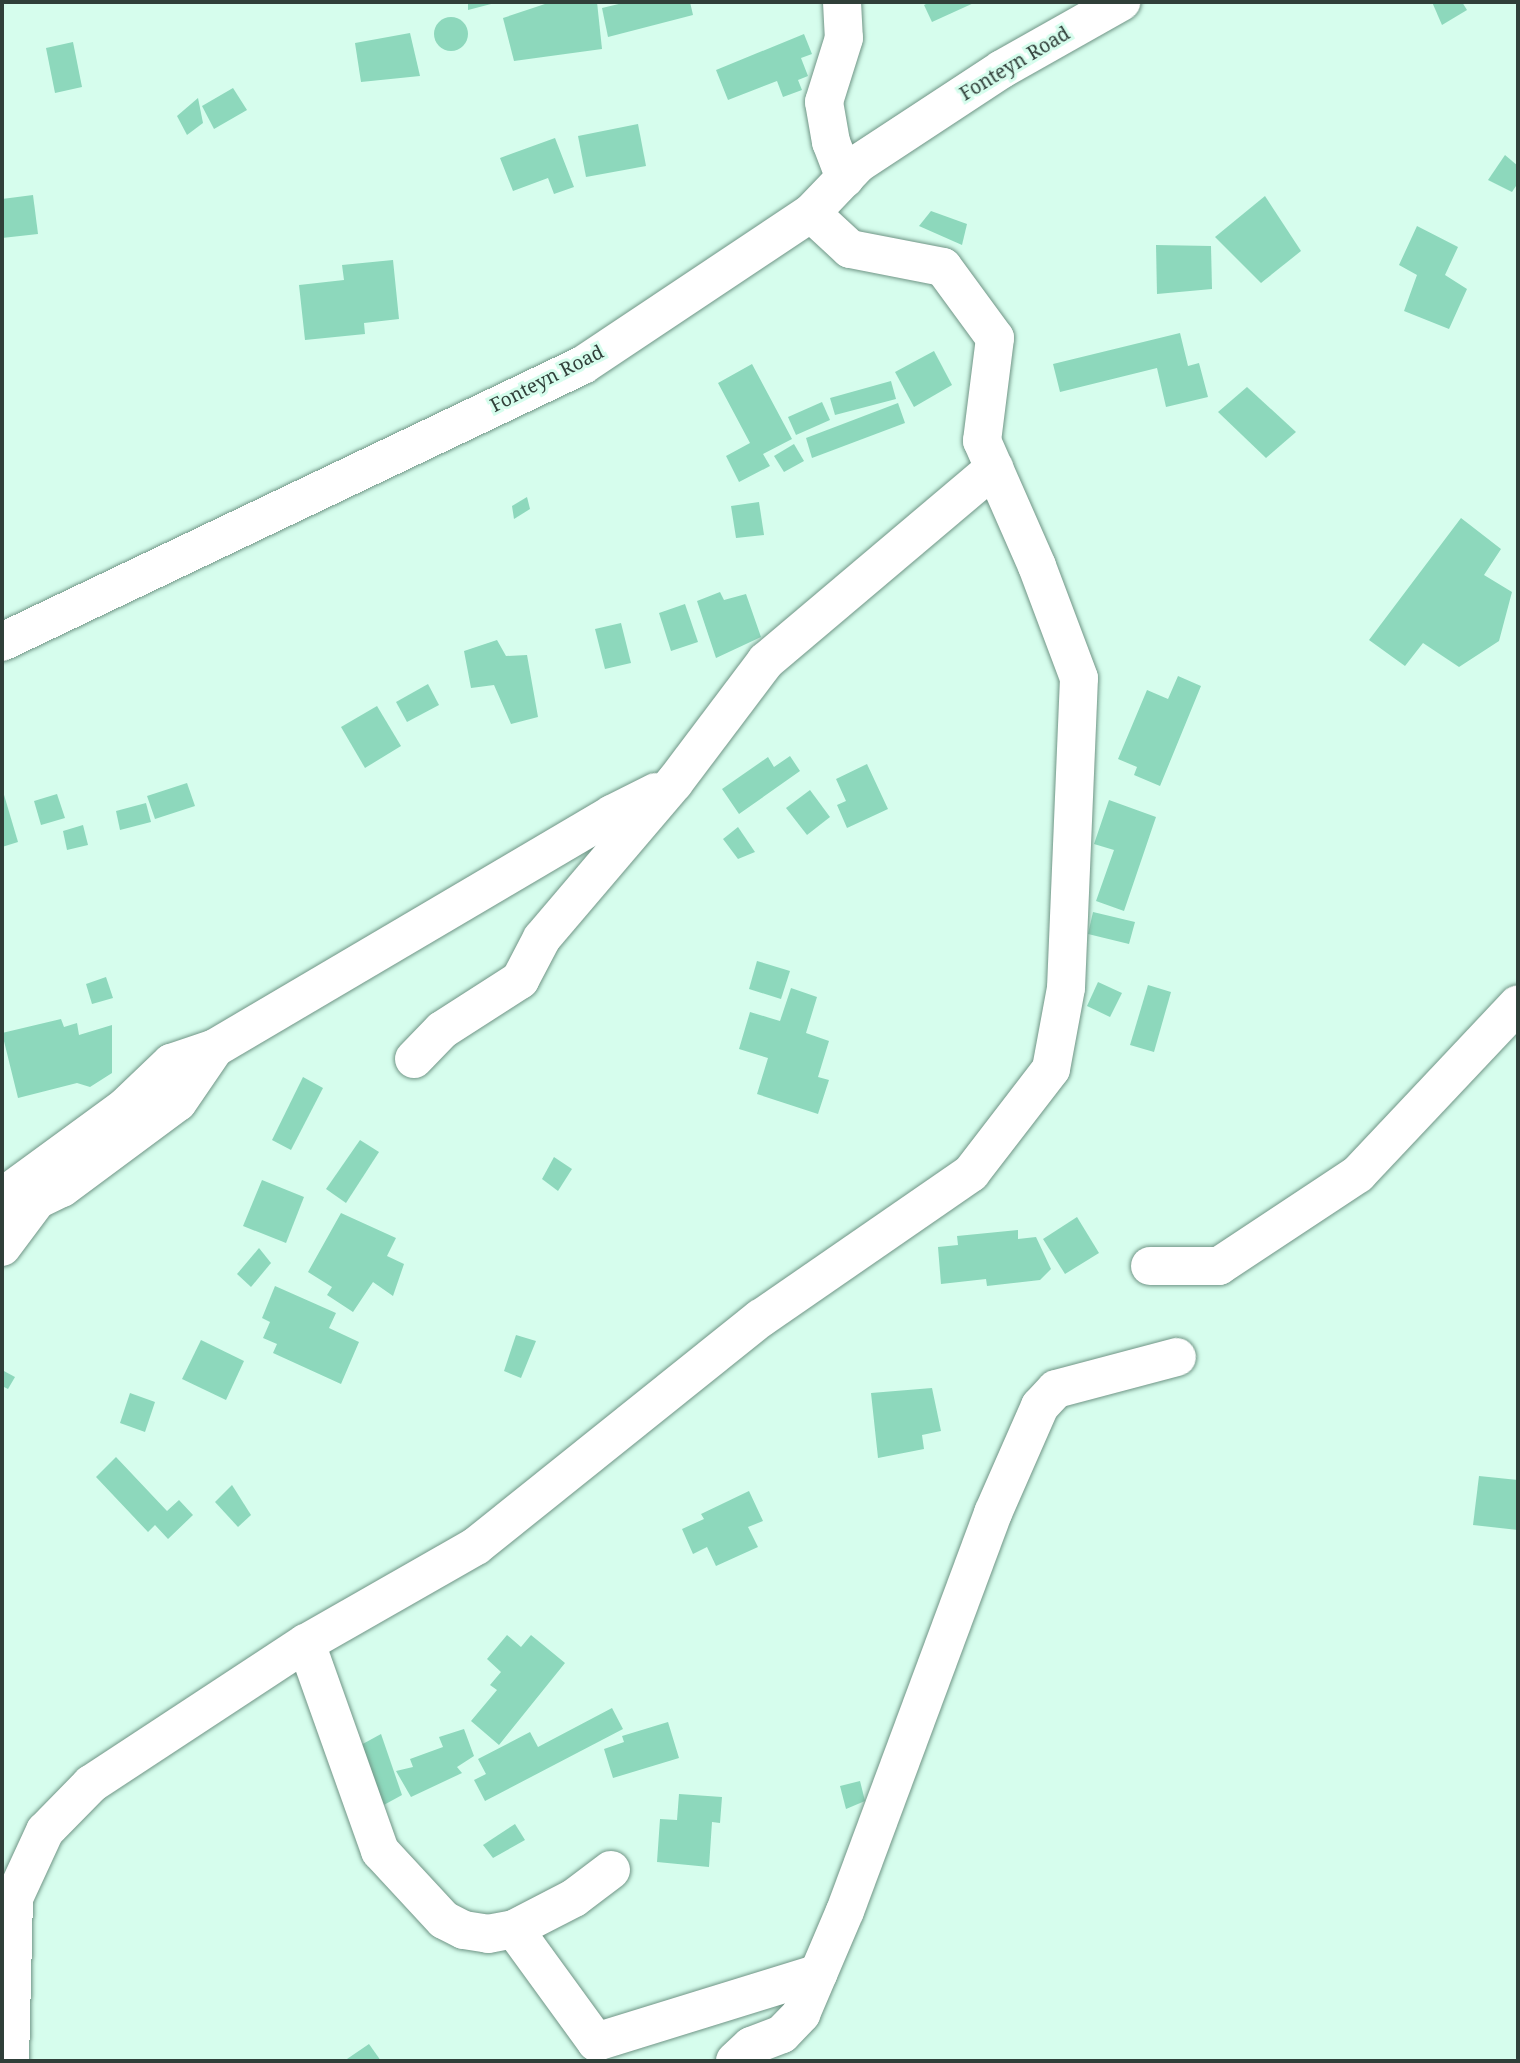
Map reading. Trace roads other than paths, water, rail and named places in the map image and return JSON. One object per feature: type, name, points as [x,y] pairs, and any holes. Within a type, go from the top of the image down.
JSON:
[{"type":"street","points":[[842,2],[844,38],[824,102],[831,142],[845,178]]},
{"type":"street","name":"Fonteyn Road","points":[[2,642],[583,365],[811,213],[859,163],[1002,69],[1121,2]]},
{"type":"street","points":[[10,2061],[8,1905],[45,1831],[91,1784],[306,1643],[476,1546],[761,1318],[971,1173],[1051,1069],[1066,988],[1079,678],[982,441],[995,338],[943,267],[850,249],[811,213]]},
{"type":"street","points":[[414,1059],[442,1030],[520,980],[542,938],[674,783],[766,661],[994,468]]},
{"type":"street","points":[[2,1197],[125,1107],[171,1063],[215,1048],[612,814],[674,783]]},
{"type":"street","points":[[1150,1266],[1219,1266],[1358,1174],[1518,1004]]},
{"type":"street","points":[[2,1248],[37,1200],[62,1188],[178,1102],[215,1048]]},
{"type":"street","points":[[735,2061],[751,2046],[782,2034],[801,2014],[819,1973],[930,1674],[1040,1406],[1056,1389],[1177,1357]]},
{"type":"street","points":[[306,1643],[380,1851],[444,1920],[464,1930],[488,1934],[514,1929],[574,1898],[611,1870]]},
{"type":"street","points":[[514,1929],[596,2042],[819,1973]]}]
